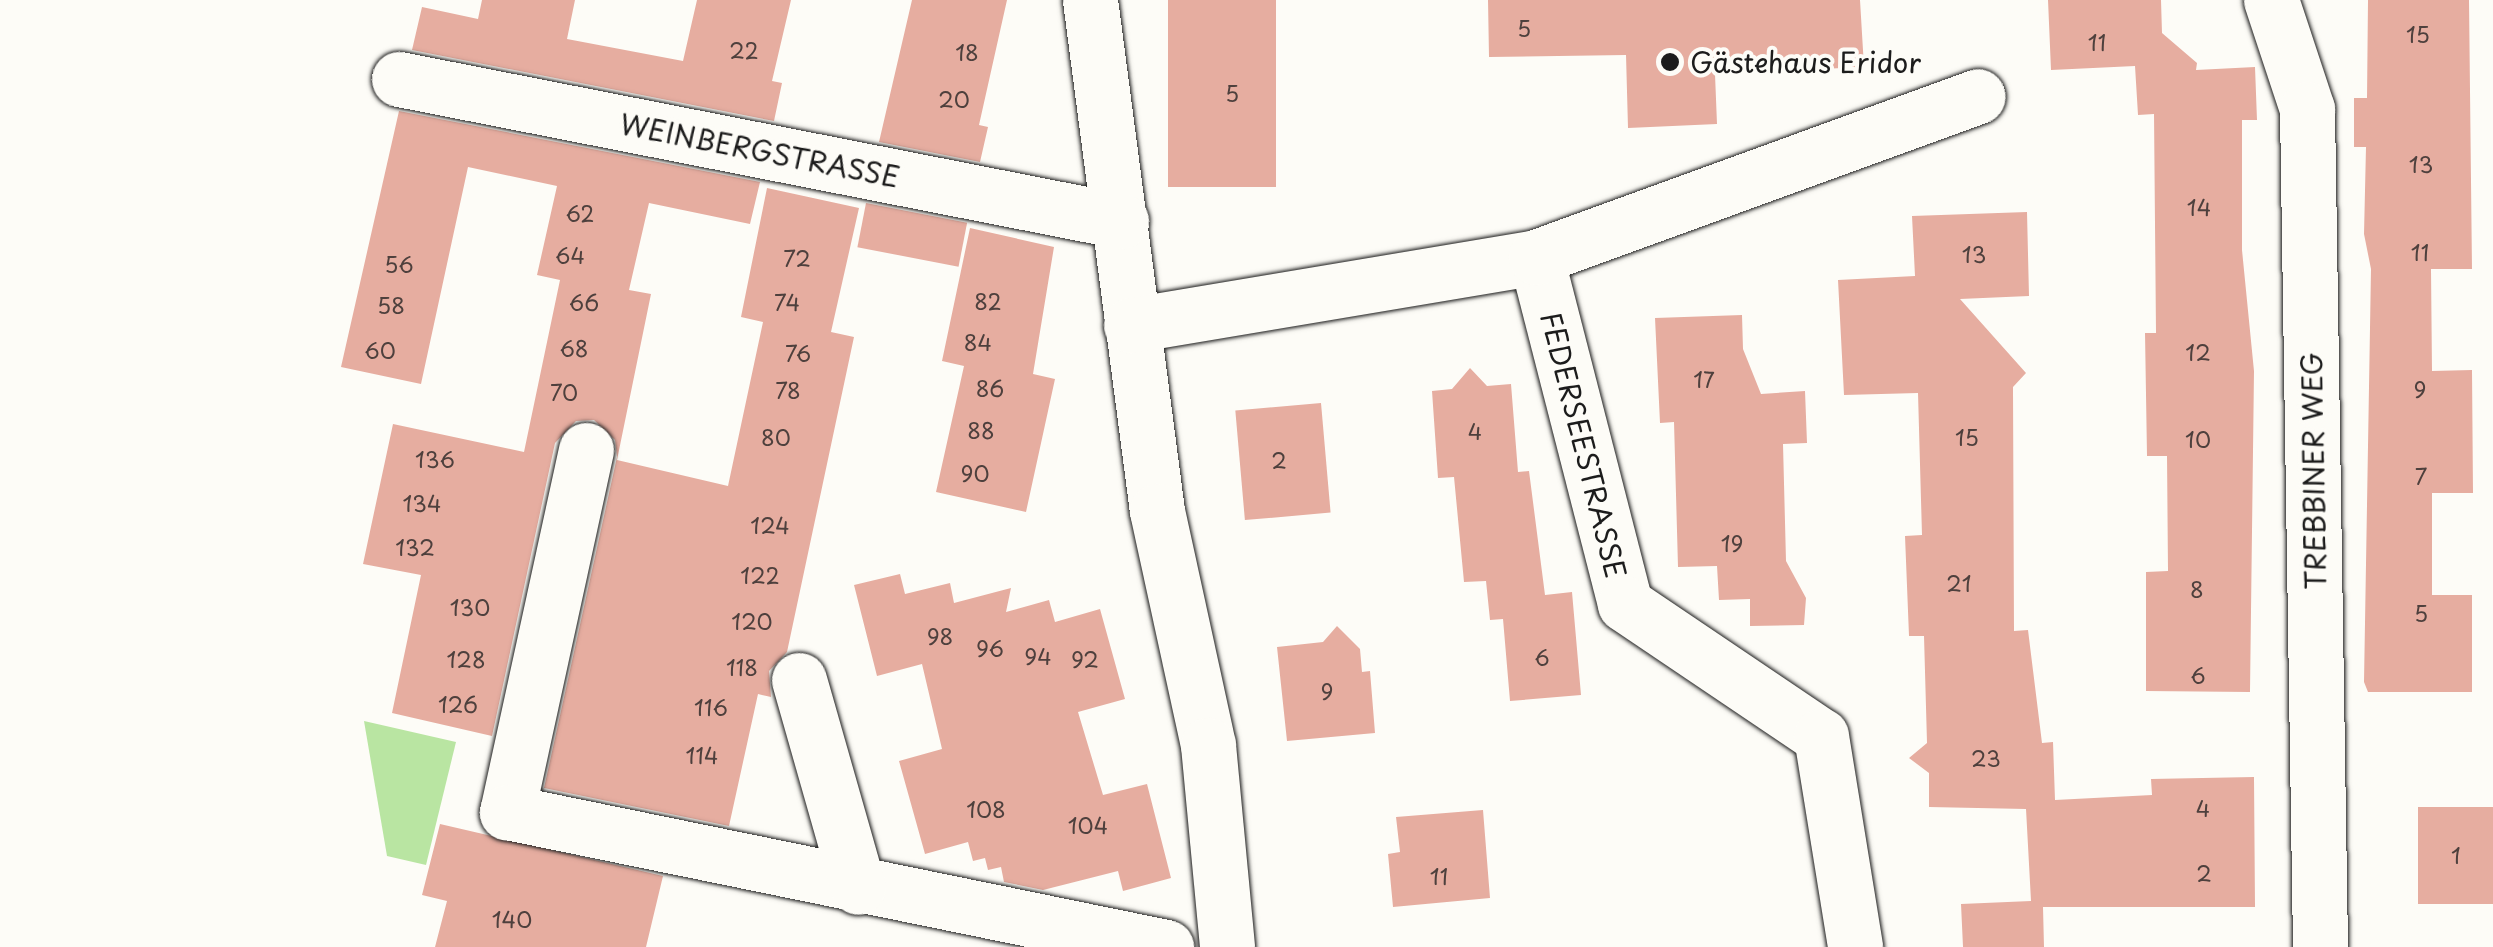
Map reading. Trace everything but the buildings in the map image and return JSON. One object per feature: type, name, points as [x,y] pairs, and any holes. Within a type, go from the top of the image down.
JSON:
[{"type":"street","points":[[1090,0],[1156,511],[1208,745],[1227,947]]},
{"type":"street","name":"TREBBINER WEG","points":[[2271,0],[2307,109],[2320,947]]},
{"type":"street","name":"WEINBERGSTRASSE","points":[[399,78],[1121,221]]},
{"type":"street","points":[[1131,325],[1536,257],[1978,96]]},
{"type":"street","name":"FEDERSEESTRASSE","points":[[1536,257],[1624,604],[1821,736],[1855,947]]},
{"type":"street","points":[[586,450],[507,812],[1166,947]]},
{"type":"street","points":[[799,680],[858,886]]},
{"type":"green space","points":[[364,721],[456,742],[426,865],[387,856]]},
{"type":"place","name":"Gästehaus Eridor","points":[[1670,62]]}]
